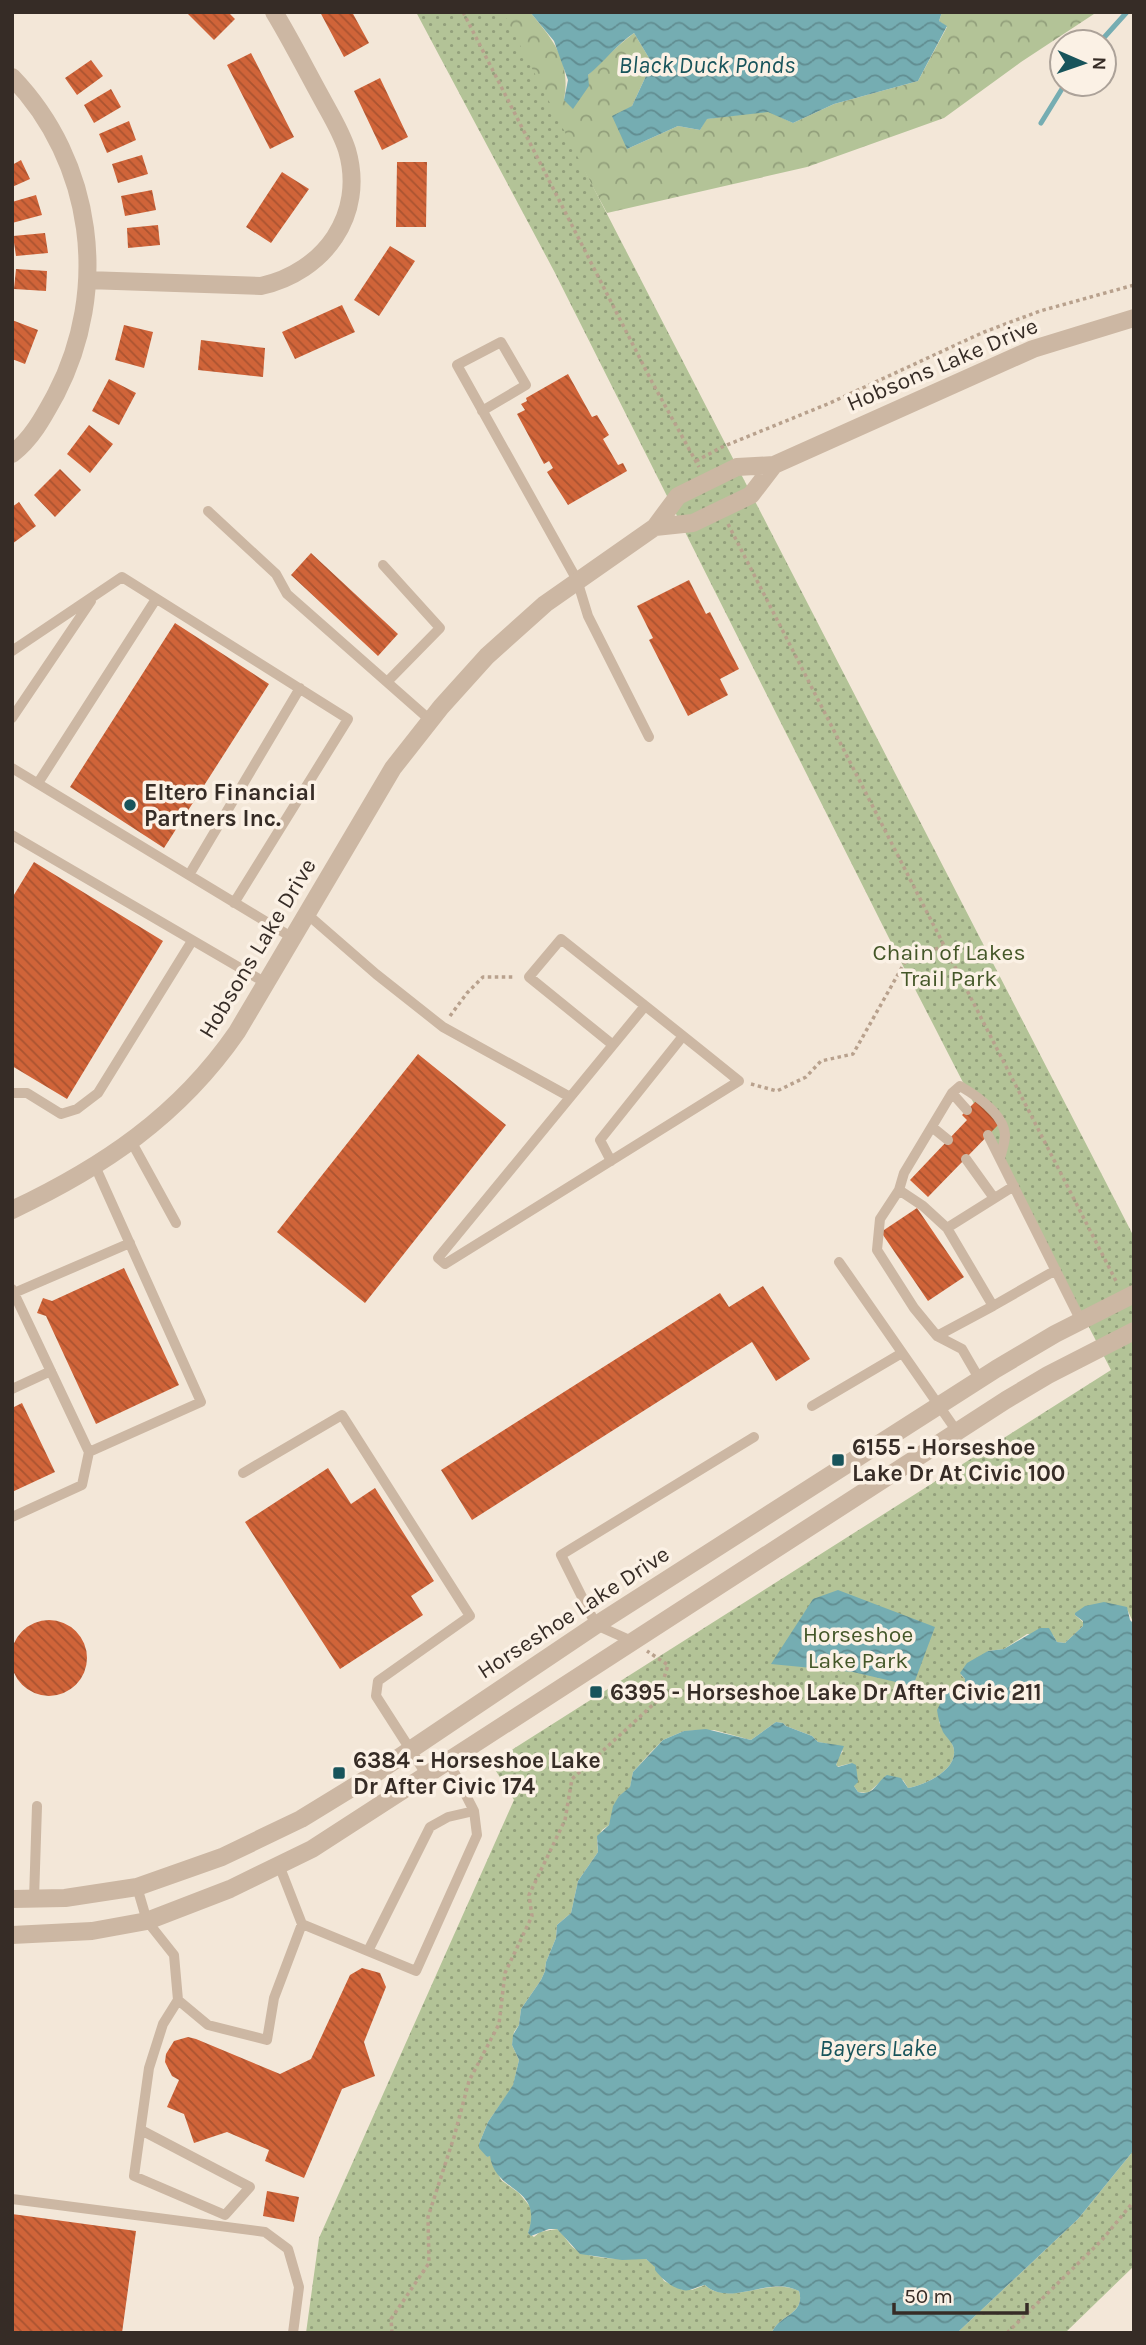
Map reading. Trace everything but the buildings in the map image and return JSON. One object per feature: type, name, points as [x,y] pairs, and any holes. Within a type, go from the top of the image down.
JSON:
[{"type":"street","points":[[87,280],[261,286],[284,280],[306,268],[331,243],[343,221],[350,198],[351,174],[347,150],[331,115],[274,12]]},
{"type":"street","points":[[12,77],[43,115],[69,165],[84,215],[87,280],[83,323],[73,356],[41,421],[12,454]]},
{"type":"street","name":"Hobsons Lake Drive","points":[[14,1204],[71,1181],[95,1166],[131,1141],[188,1094],[216,1062],[394,768],[430,720],[487,656],[545,604],[655,527],[678,496],[737,467],[774,466],[1033,349],[1134,318]]},
{"type":"street","name":"Hobsons Lake Drive","points":[[655,527],[693,523],[751,495],[774,466]]},
{"type":"street","name":"Horseshoe Lake Drive","points":[[12,1899],[97,1894],[137,1887],[262,1839],[339,1797],[596,1625],[980,1380],[1129,1296]]},
{"type":"street","points":[[12,1935],[92,1931],[147,1921],[230,1889],[312,1849],[1048,1375],[1134,1331]]},
{"type":"lane","points":[[482,411],[526,386],[501,342],[457,365],[482,411],[577,580],[588,616],[649,737]]},
{"type":"lane","points":[[208,511],[276,574],[287,594],[430,720]]},
{"type":"lane","points":[[383,565],[440,628],[387,682]]},
{"type":"lane","points":[[12,651],[121,577],[348,719],[234,903]]},
{"type":"lane","points":[[12,718],[94,596]]},
{"type":"lane","points":[[38,783],[156,599]]},
{"type":"lane","points":[[189,875],[300,688]]},
{"type":"lane","points":[[12,768],[293,938]]},
{"type":"lane","points":[[12,835],[266,983]]},
{"type":"lane","points":[[307,914],[443,1027],[570,1097]]},
{"type":"lane","points":[[613,1045],[529,977],[561,939],[683,1036],[739,1081],[445,1264],[438,1258],[570,1097],[613,1045],[645,1006]]},
{"type":"lane","points":[[12,1093],[27,1093],[61,1114],[77,1109],[98,1093],[192,941]]},
{"type":"lane","points":[[611,1161],[600,1140],[683,1036]]},
{"type":"lane","points":[[980,1380],[962,1349],[937,1336],[914,1308],[877,1250],[880,1219],[899,1190],[904,1173],[932,1126],[952,1093],[960,1086],[976,1096],[1002,1122],[1005,1137],[1000,1158]]},
{"type":"lane","points":[[952,1093],[967,1110]]},
{"type":"lane","points":[[932,1126],[948,1140]]},
{"type":"lane","points":[[988,1135],[1081,1321]]},
{"type":"lane","points":[[131,1141],[176,1223]]},
{"type":"lane","points":[[966,1159],[994,1198]]},
{"type":"lane","points":[[89,1452],[201,1402],[95,1166]]},
{"type":"lane","points":[[947,1228],[1014,1186]]},
{"type":"lane","points":[[899,1190],[923,1206],[947,1228],[993,1306]]},
{"type":"lane","points":[[12,1517],[82,1485],[89,1452],[13,1291],[130,1243]]},
{"type":"lane","points":[[839,1262],[958,1433]]},
{"type":"lane","points":[[937,1336],[1056,1270]]},
{"type":"lane","points":[[812,1406],[902,1353]]},
{"type":"lane","points":[[12,1389],[51,1371]]},
{"type":"lane","points":[[243,1473],[342,1415],[470,1616],[378,1681],[376,1696],[408,1750],[426,1774]]},
{"type":"lane","points":[[634,1642],[596,1625],[561,1555],[754,1437]]},
{"type":"lane","points":[[302,1924],[416,1970],[477,1835],[474,1811],[448,1760]]},
{"type":"lane","points":[[34,1899],[37,1806]]},
{"type":"lane","points":[[368,1951],[430,1827],[448,1817],[474,1811]]},
{"type":"lane","points":[[178,2000],[208,2025],[267,2040],[274,1998],[302,1924],[279,1865]]},
{"type":"lane","points":[[137,1887],[147,1921],[174,1955],[178,2000],[163,2024],[149,2068],[134,2176],[225,2215],[250,2187],[141,2130]]},
{"type":"lane","points":[[12,2199],[265,2232],[288,2249],[299,2287],[293,2333]]},
{"type":"path","points":[[463,12],[706,482]]},
{"type":"path","points":[[696,461],[731,443],[830,403],[984,332],[1040,311],[1134,285]]},
{"type":"path","points":[[721,510],[943,946],[1129,1296]]},
{"type":"path","points":[[739,1081],[777,1090],[806,1077],[821,1061],[853,1054],[905,962],[943,946]]},
{"type":"path","points":[[443,1027],[454,1009],[483,978],[529,977]]},
{"type":"path","points":[[392,2333],[391,2319],[429,2263],[428,2217],[469,2081],[499,2024],[505,1973],[532,1916],[530,1895],[565,1820],[572,1779],[657,1701],[668,1665],[634,1642]]},
{"type":"path","points":[[1007,2333],[1102,2240],[1134,2201]]},
{"type":"green space","name":"Horseshoe Lake Park","points":[[416,12],[503,12],[1134,1237],[1134,1624],[1127,1609],[1075,1615],[1083,1622],[1083,1626],[1065,1643],[1057,1642],[1053,1635],[1027,1634],[1004,1649],[988,1651],[961,1675],[965,1683],[945,1694],[939,1722],[953,1746],[952,1762],[932,1779],[908,1788],[903,1780],[880,1782],[868,1793],[858,1792],[854,1786],[852,1763],[836,1767],[837,1759],[843,1751],[818,1742],[812,1736],[783,1723],[776,1722],[751,1740],[714,1730],[684,1731],[663,1740],[633,1772],[630,1788],[619,1796],[609,1825],[602,1830],[597,1840],[598,1852],[578,1881],[571,1913],[557,1925],[556,1938],[541,1980],[521,2009],[512,2045],[519,2060],[513,2086],[488,2122],[479,2144],[487,2157],[490,2155],[501,2180],[519,2193],[532,2209],[532,2223],[528,2233],[534,2237],[540,2232],[557,2229],[582,2253],[609,2258],[646,2259],[656,2267],[664,2281],[683,2290],[705,2285],[714,2291],[725,2293],[776,2287],[799,2291],[799,2305],[772,2333],[306,2333],[319,2238],[514,1800],[491,1763],[1111,1370],[899,958],[554,271]]},
{"type":"green space","points":[[498,12],[530,12],[546,32],[563,63],[566,86],[564,100],[634,33],[652,63],[632,106],[627,149],[678,126],[700,130],[706,119],[768,111],[793,123],[834,104],[918,81],[947,27],[939,21],[942,12],[1097,12],[1073,28],[1048,28],[1048,44],[944,118],[807,167],[607,213]]},
{"type":"green space","points":[[1134,2150],[1134,2266],[1065,2333],[957,2333],[1078,2219]]},
{"type":"water","name":"Black Duck Ponds","points":[[530,12],[942,12],[939,21],[947,26],[918,81],[834,104],[793,123],[768,112],[707,119],[700,130],[678,126],[627,149],[612,116],[632,106],[652,63],[634,33],[588,75],[589,86],[573,109],[564,100],[568,80],[554,41]]},
{"type":"water","points":[[838,1590],[935,1627],[913,1686],[853,1672],[771,1664],[813,1599]]},
{"type":"water","name":"Bayers Lake","points":[[1104,1602],[1127,1607],[1130,1620],[1134,1624],[1134,2150],[1078,2219],[957,2333],[772,2333],[799,2305],[799,2291],[775,2287],[726,2293],[705,2285],[683,2290],[664,2280],[646,2259],[622,2260],[580,2254],[557,2229],[531,2236],[528,2233],[530,2206],[500,2177],[490,2156],[487,2157],[479,2144],[488,2122],[513,2085],[519,2060],[512,2045],[513,2035],[519,2025],[521,2009],[541,1980],[556,1938],[557,1925],[571,1913],[578,1881],[598,1852],[597,1836],[609,1825],[613,1806],[619,1796],[630,1787],[633,1772],[663,1740],[684,1731],[706,1729],[751,1740],[776,1722],[812,1736],[818,1742],[844,1746],[836,1765],[856,1765],[858,1782],[854,1786],[858,1792],[871,1791],[887,1775],[901,1778],[908,1788],[923,1783],[947,1769],[952,1762],[953,1746],[943,1732],[937,1710],[945,1694],[965,1683],[960,1673],[967,1663],[988,1651],[1004,1649],[1040,1628],[1049,1628],[1057,1642],[1065,1643],[1083,1626],[1083,1621],[1075,1613],[1085,1606]]},
{"type":"waterway","points":[[1113,28],[1127,12]]},
{"type":"waterway","points":[[1041,123],[1056,98]]},
{"type":"place","name":"Eltero Financial Partners Inc.","points":[[130,805]]},
{"type":"place","name":"6155 - Horseshoe Lake Dr At Civic 100","points":[[838,1460]]},
{"type":"place","name":"6395 - Horseshoe Lake Dr After Civic 211","points":[[596,1692]]},
{"type":"place","name":"6384 - Horseshoe Lake Dr After Civic 174","points":[[339,1773]]},
{"type":"park label","name":"Chain of Lakes Trail Park","points":[[949,965]]}]
